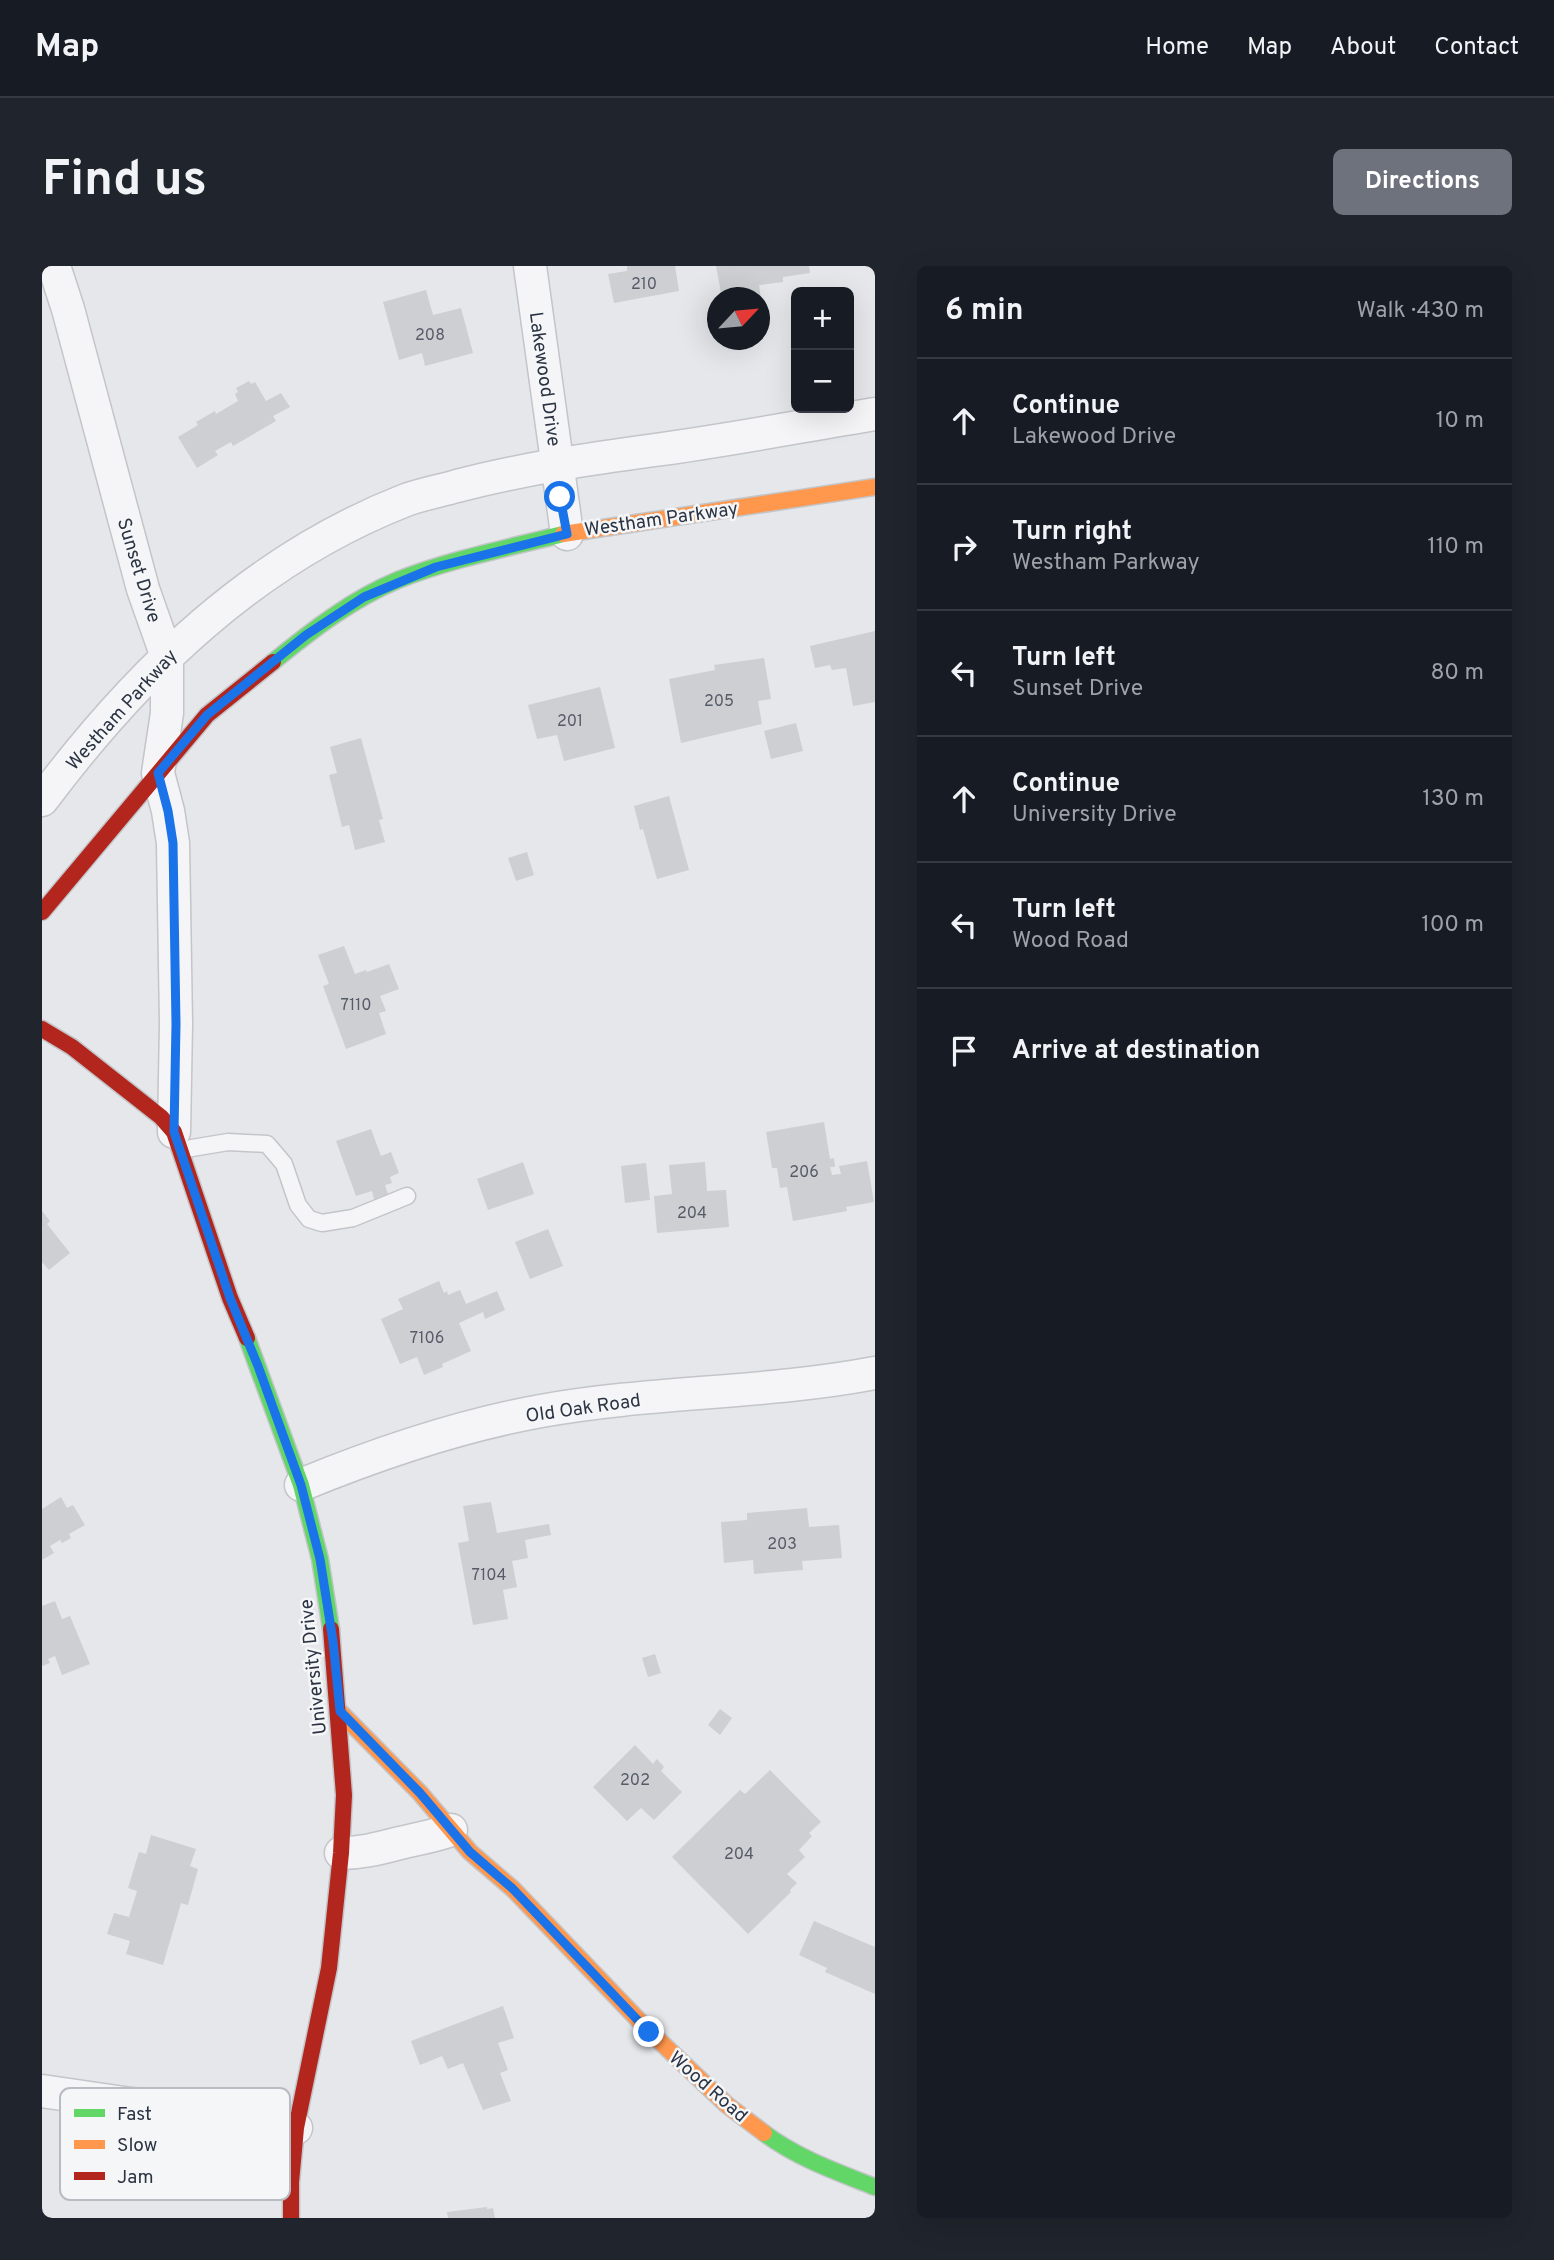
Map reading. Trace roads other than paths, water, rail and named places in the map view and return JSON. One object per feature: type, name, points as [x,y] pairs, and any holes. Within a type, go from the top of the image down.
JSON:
[{"type":"street","name":"Sunset Drive","points":[[54,266],[143,589],[167,657],[167,713],[158,773],[173,843],[177,1141]]},
{"type":"street","name":"Lakewood Drive","points":[[530,266],[567,534]]},
{"type":"street","name":"Westham Parkway","points":[[42,800],[113,714],[194,630],[273,568],[336,532],[407,500],[509,473],[875,414]]},
{"type":"street","name":"Westham Parkway","points":[[42,912],[207,715],[306,635],[364,597],[436,567],[567,534],[875,488]]},
{"type":"street","name":"University Drive","points":[[42,1029],[72,1047],[161,1117],[177,1141],[230,1298],[301,1485],[320,1559],[333,1641],[344,1796],[329,1968],[296,2128],[290,2182],[291,2218]]},
{"type":"street","name":"Old Oak Road","points":[[301,1485],[354,1463],[450,1432],[541,1411],[689,1393],[842,1379],[875,1373]]},
{"type":"street","name":"Wood Road","points":[[340,1711],[411,1784],[470,1852],[513,1889],[649,2032],[727,2105],[776,2141],[831,2170],[875,2187]]},
{"type":"street","points":[[341,1853],[383,1849],[451,1830]]},
{"type":"street","points":[[42,2091],[60,2094]]},
{"type":"street","points":[[290,2126],[296,2128]]},
{"type":"lane","points":[[177,1141],[267,1144],[284,1164],[298,1205],[309,1219],[322,1223],[353,1218],[407,1196]]}]
